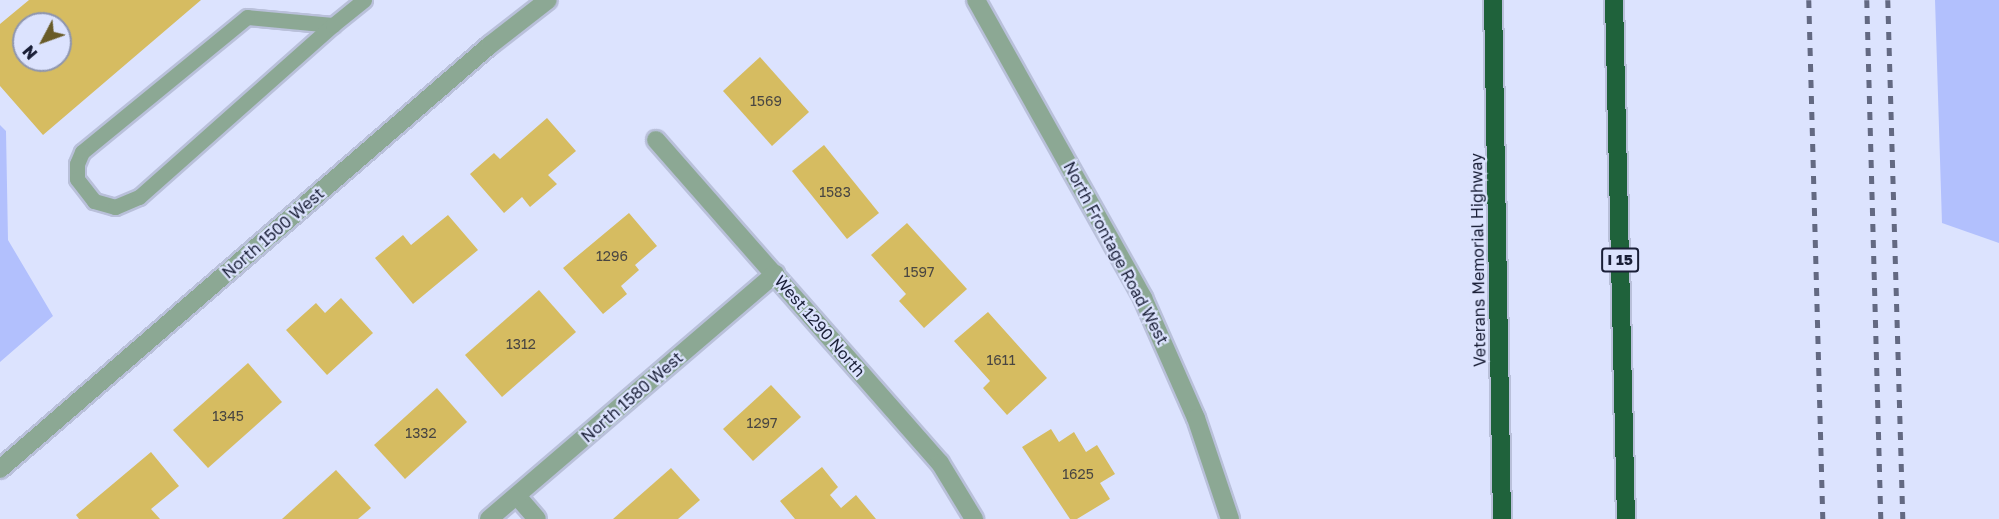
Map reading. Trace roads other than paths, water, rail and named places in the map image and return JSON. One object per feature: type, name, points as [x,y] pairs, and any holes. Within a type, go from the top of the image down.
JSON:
[{"type":"highway","name":"Veterans Memorial Highway","points":[[1493,0],[1502,519]]},
{"type":"highway","name":"I 15","points":[[1614,0],[1626,519]]},
{"type":"street","name":"North 1500 West","points":[[0,469],[481,53],[548,0]]},
{"type":"street","name":"North Frontage Road West","points":[[976,0],[1143,298],[1196,418],[1230,519]]},
{"type":"street","name":"West 1290 North","points":[[656,140],[940,463],[974,519]]},
{"type":"street","name":"North 1580 West","points":[[489,519],[775,274]]},
{"type":"street","points":[[517,496],[537,519]]},
{"type":"lane","points":[[333,25],[247,17],[82,152],[77,164],[77,178],[94,201],[115,207],[138,197],[364,0]]},
{"type":"railway","points":[[1809,0],[1823,519]]},
{"type":"railway","points":[[1867,0],[1881,519]]},
{"type":"railway","points":[[1888,0],[1903,519]]}]
